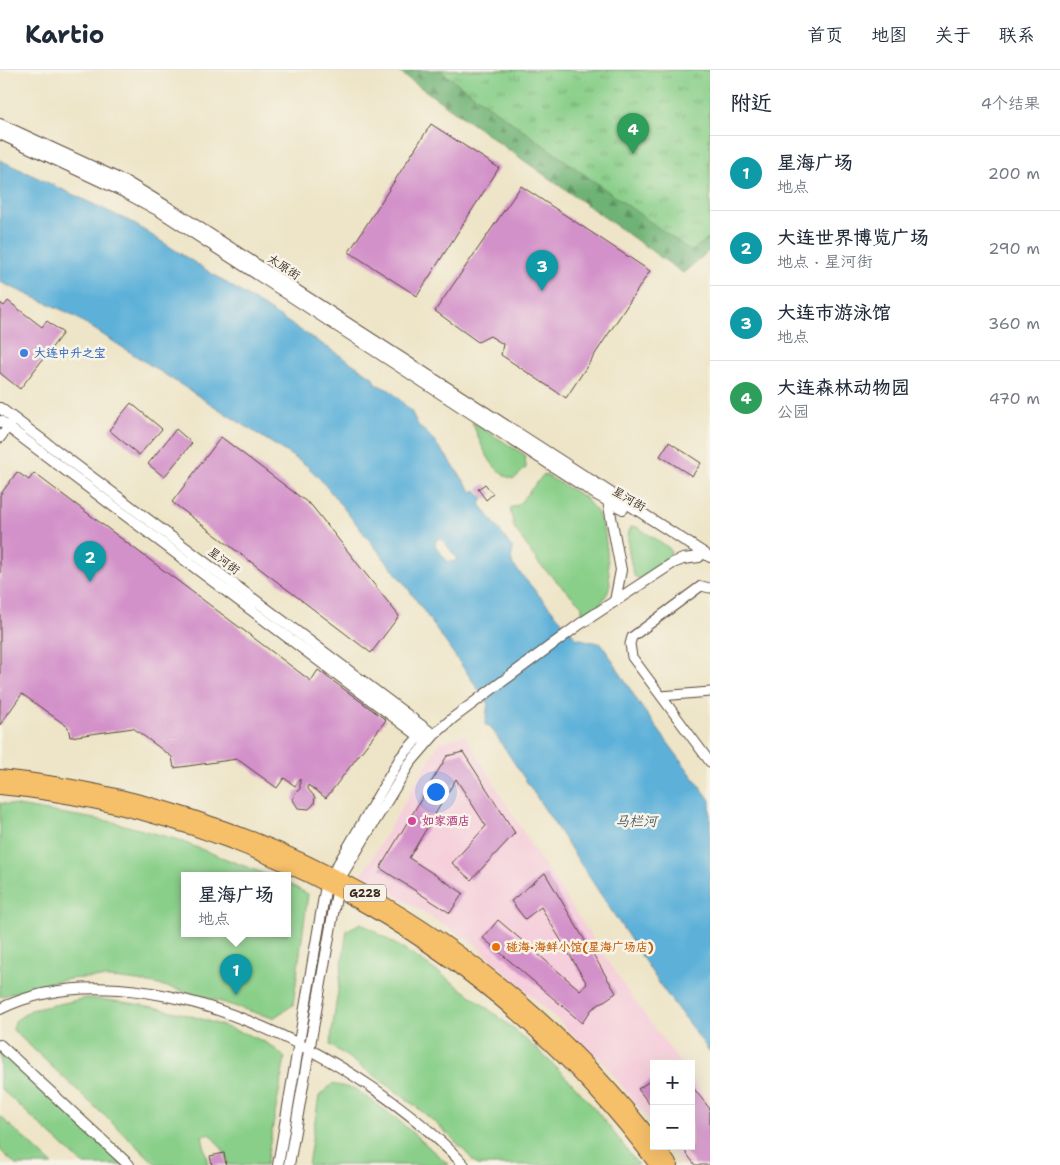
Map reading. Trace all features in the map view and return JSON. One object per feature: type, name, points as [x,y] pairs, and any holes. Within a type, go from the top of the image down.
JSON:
[{"type":"highway","name":"G228","points":[[0,777],[92,791],[148,804],[257,841],[423,928],[458,951],[512,993],[586,1062],[650,1138]]},
{"type":"highway","name":"G228","points":[[0,787],[92,802],[200,831],[333,882],[417,937],[505,1001],[578,1070],[657,1165]]},
{"type":"highway","points":[[659,1150],[670,1165]]},
{"type":"street","name":"太原街","points":[[0,124],[146,194],[544,450]]},
{"type":"street","name":"太原街","points":[[0,134],[124,192],[160,212],[459,406]]},
{"type":"street","name":"星河街","points":[[459,406],[710,557]]},
{"type":"street","name":"星河街","points":[[0,408],[8,423],[427,738]]},
{"type":"street","name":"星河街","points":[[8,423],[427,738]]},
{"type":"street","points":[[0,438],[8,423]]},
{"type":"street","name":"星河街","points":[[544,450],[632,514],[710,564]]},
{"type":"street","points":[[610,498],[621,570],[615,601]]},
{"type":"street","points":[[278,1165],[299,1044],[333,882],[427,738],[580,624],[673,563],[683,559],[699,557]]},
{"type":"street","points":[[710,588],[701,586],[632,637],[630,644],[632,658],[710,762]]},
{"type":"street","points":[[661,696],[710,692]]},
{"type":"street","points":[[289,1165],[309,1049],[333,882]]},
{"type":"street","points":[[0,1009],[47,992],[85,987],[118,988],[161,996],[218,1011],[265,1028],[299,1044],[362,1079],[430,1131],[464,1165]]},
{"type":"street","points":[[0,1045],[128,1165]]},
{"type":"shaded area","points":[[465,735],[534,850],[629,993],[678,1060],[650,1060],[650,1122],[604,1063],[475,944],[362,875],[440,742]]},
{"type":"shaded area","points":[[695,1082],[710,1103],[710,1165],[683,1165],[671,1150],[695,1150]]},
{"type":"green space","points":[[396,70],[710,70],[710,250],[683,273]]},
{"type":"green space","points":[[439,70],[710,70],[710,237],[691,251]]},
{"type":"green space","points":[[472,422],[525,455],[526,468],[514,479],[499,471],[487,456]]},
{"type":"green space","points":[[544,474],[584,497],[597,512],[605,534],[610,584],[607,594],[599,606],[582,618],[582,606],[539,564],[514,527],[510,508],[518,505]]},
{"type":"green space","points":[[631,527],[637,527],[669,548],[671,553],[670,560],[640,579],[634,576],[630,558],[628,537]]},
{"type":"green space","points":[[0,803],[113,822],[175,839],[260,872],[181,872],[181,937],[291,937],[291,885],[308,894],[293,1005],[273,1018],[203,996],[155,984],[107,978],[61,980],[0,997]]},
{"type":"green space","points":[[361,923],[441,974],[518,1033],[575,1086],[638,1165],[477,1165],[461,1147],[408,1100],[330,1045],[347,930]]},
{"type":"green space","points":[[87,998],[142,1005],[193,1016],[252,1036],[279,1052],[285,1058],[266,1165],[228,1165],[226,1154],[210,1134],[202,1136],[208,1165],[157,1165],[13,1030],[15,1021],[31,1010]]},
{"type":"green space","points":[[0,1049],[124,1165],[84,1165],[0,1088]]},
{"type":"green space","points":[[332,1084],[355,1089],[397,1119],[449,1165],[308,1165],[319,1096]]},
{"type":"green space","points":[[0,1116],[53,1165],[16,1165],[0,1150]]},
{"type":"water","name":"马栏河","points":[[0,160],[131,222],[374,378],[376,384],[391,391],[411,411],[419,427],[427,433],[444,453],[472,492],[476,490],[483,499],[480,504],[513,549],[511,559],[513,565],[576,638],[602,644],[640,705],[710,800],[710,1052],[663,989],[490,726],[485,725],[488,703],[407,587],[321,480],[306,465],[69,313],[0,282]],"holes":[[[441,538],[457,558],[454,562],[447,561],[435,545],[437,539]]]},
{"type":"building","points":[[431,124],[499,168],[417,296],[349,252]]},
{"type":"building","points":[[521,186],[650,271],[566,398],[501,355],[503,344],[490,336],[478,342],[435,311]]},
{"type":"building","name":"大连中升之宝","points":[[8,301],[42,327],[47,321],[63,333],[20,389],[0,373],[0,303],[4,306]]},
{"type":"building","points":[[131,403],[162,429],[139,455],[109,430]]},
{"type":"building","points":[[176,429],[192,443],[164,477],[148,464]]},
{"type":"building","points":[[221,437],[312,506],[399,616],[371,653],[172,502]]},
{"type":"building","points":[[669,442],[701,463],[692,476],[660,456]]},
{"type":"building","points":[[17,472],[29,480],[34,473],[311,681],[318,670],[386,720],[326,798],[308,785],[308,789],[315,797],[314,804],[309,809],[298,808],[293,800],[295,793],[300,789],[300,779],[295,786],[284,778],[277,788],[237,759],[174,768],[172,757],[133,728],[70,737],[68,727],[22,694],[0,725],[0,495]]},
{"type":"building","points":[[485,484],[493,494],[486,500],[478,489]]},
{"type":"building","points":[[463,752],[515,833],[471,880],[452,863],[486,826],[456,779],[409,858],[463,893],[450,913],[380,868],[447,756]]},
{"type":"building","points":[[545,873],[616,993],[592,1009],[582,1023],[483,938],[498,920],[580,990],[587,984],[541,907],[525,919],[511,901]]},
{"type":"building","points":[[650,1081],[650,1105],[638,1089]]},
{"type":"building","points":[[695,1090],[710,1109],[710,1165],[695,1165],[684,1150],[695,1150]]},
{"type":"building","points":[[224,1153],[226,1165],[212,1165],[210,1156]]},
{"type":"place","name":"大连森林动物园","points":[[633,154]]},
{"type":"place","name":"大连市游泳馆","points":[[542,291]]},
{"type":"place","name":"大连中升之宝","points":[[24,353]]},
{"type":"place","name":"大连世界博览广场","points":[[90,582]]},
{"type":"place","name":"如家酒店","points":[[412,821]]},
{"type":"place","name":"碰海·海鲜小馆(星海广场店)","points":[[496,947]]},
{"type":"place","name":"星海广场","points":[[236,995]]}]
